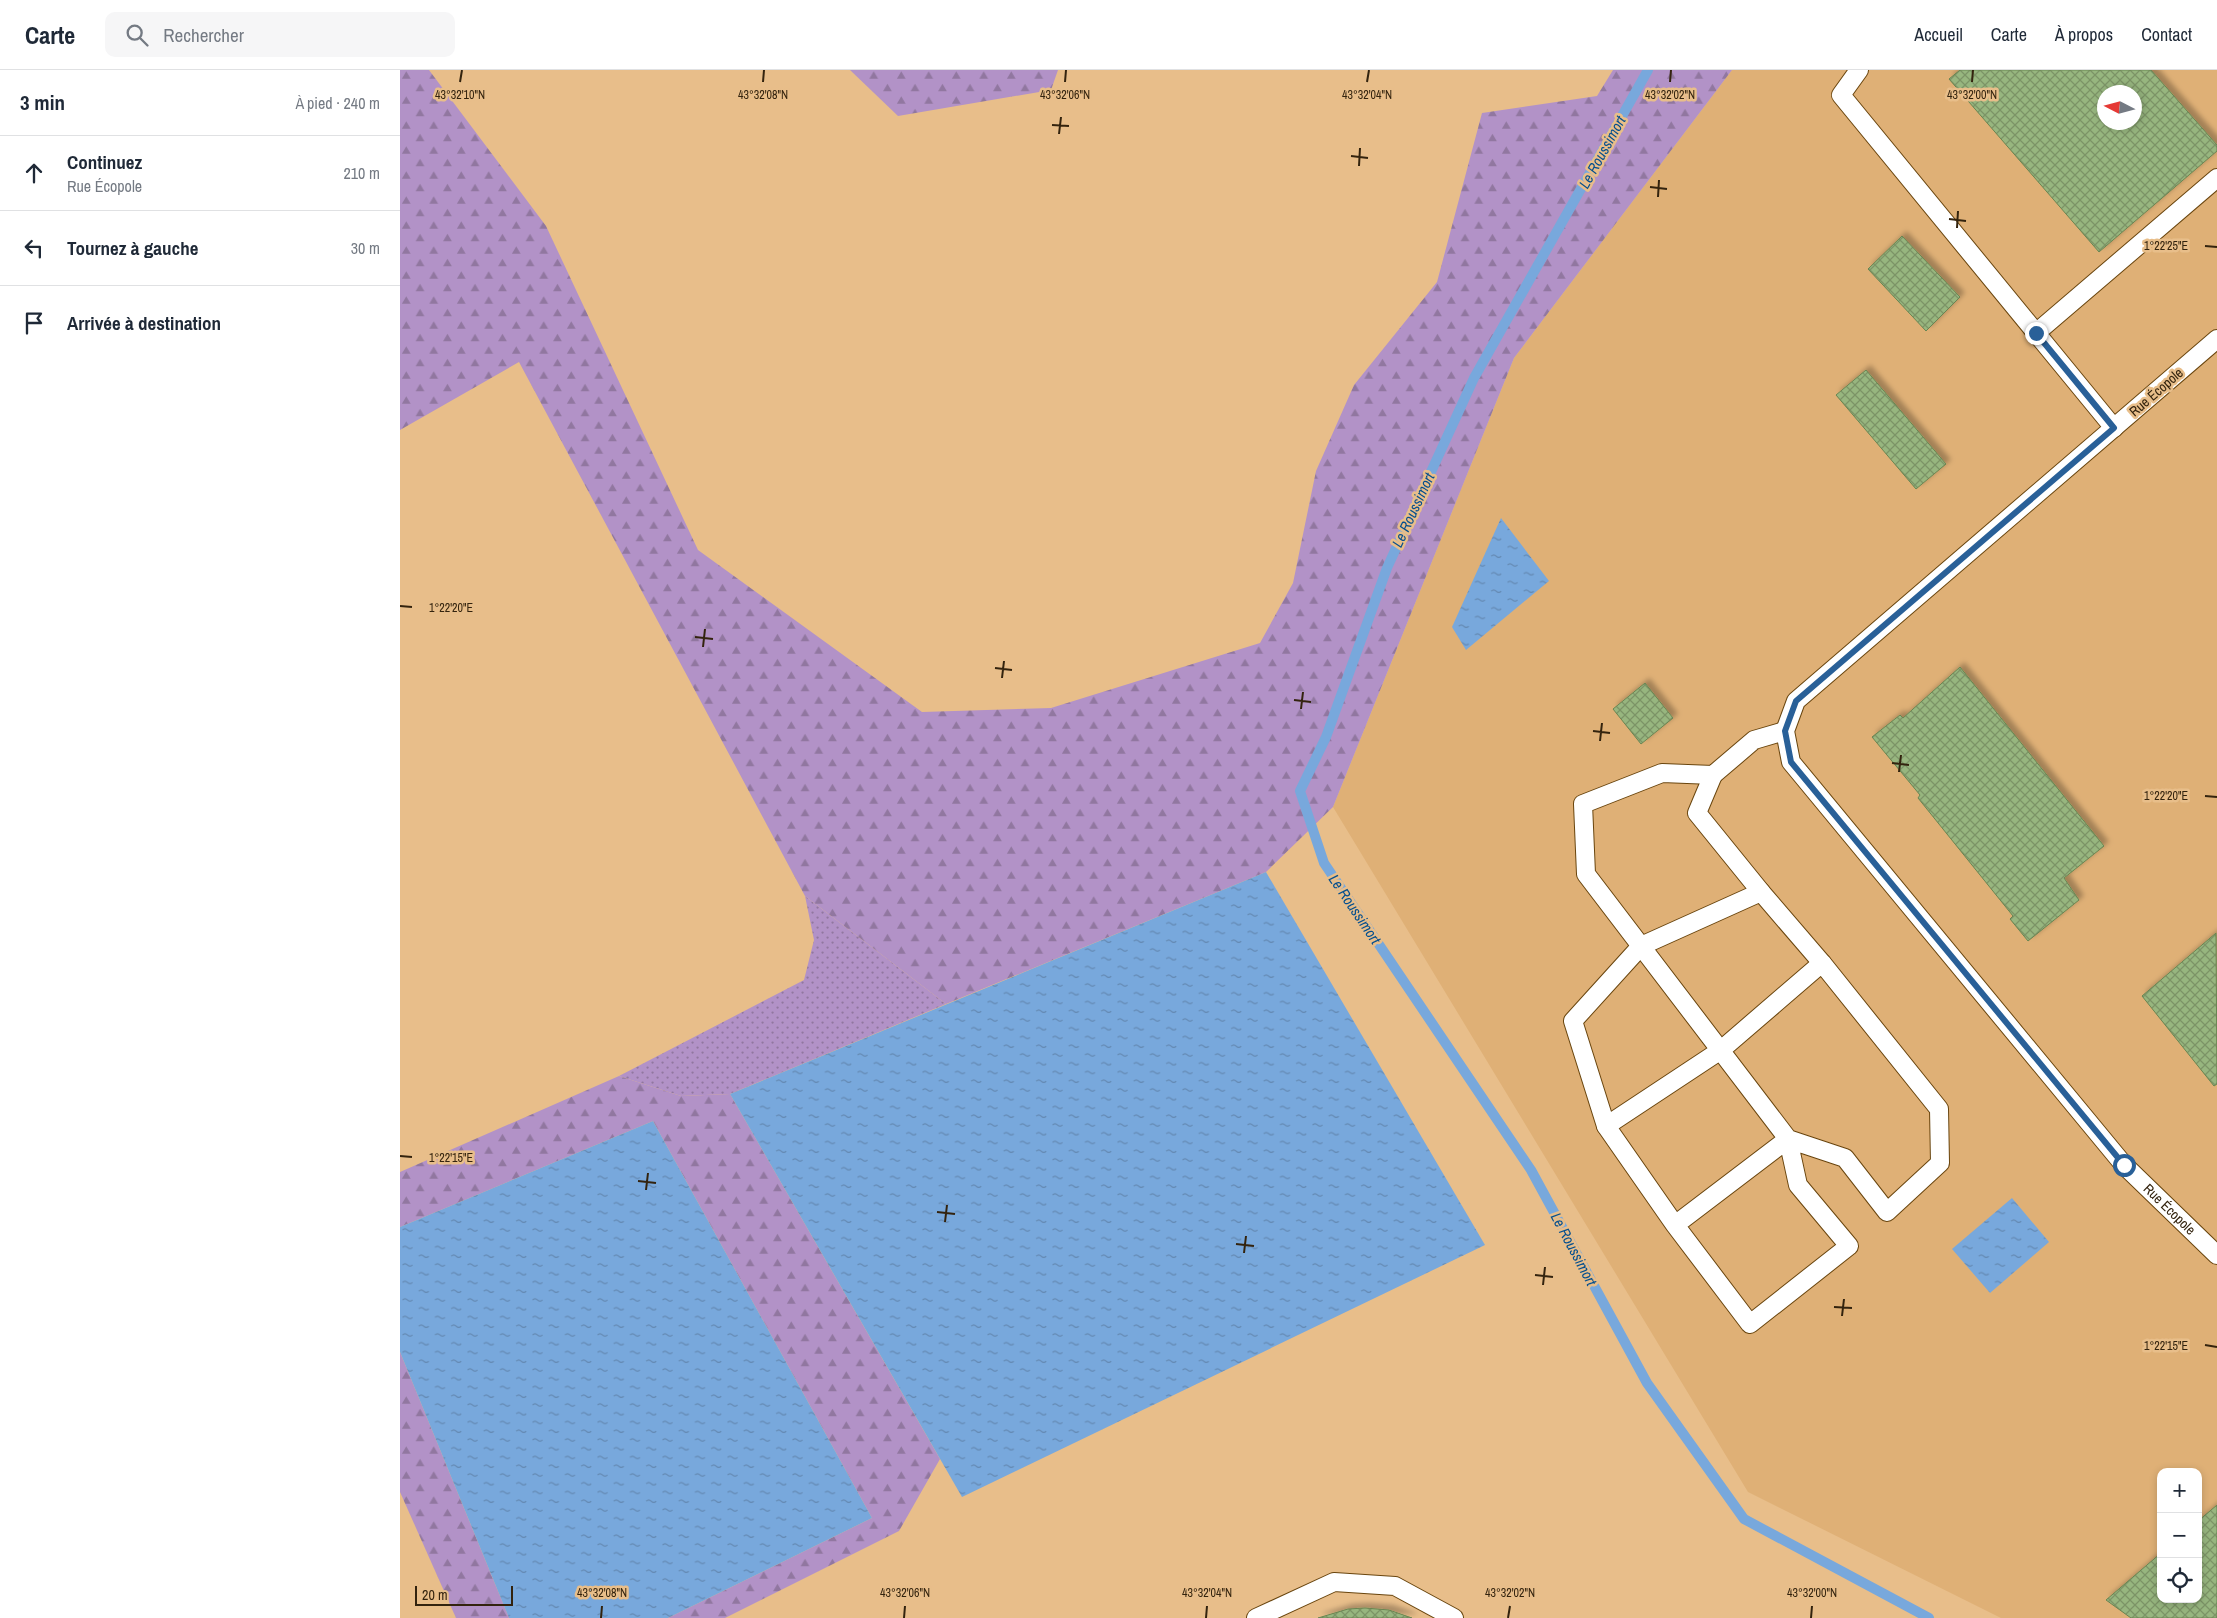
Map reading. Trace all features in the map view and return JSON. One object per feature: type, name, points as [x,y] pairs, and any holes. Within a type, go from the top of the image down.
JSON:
[{"type":"lane","points":[[1859,70],[1841,95],[2114,428]]},
{"type":"lane","points":[[2036,333],[2217,178]]},
{"type":"lane","name":"Rue Écopole","points":[[2217,339],[1796,701],[1785,731],[1791,762],[2124,1165],[2217,1254]]},
{"type":"lane","points":[[1785,731],[1754,740],[1713,775],[1697,813],[1822,963],[1939,1109],[1940,1163],[1886,1212],[1845,1158],[1788,1139]]},
{"type":"lane","points":[[1713,775],[1662,773],[1583,804],[1586,874],[1641,946],[1721,1050],[1788,1139],[1798,1185],[1849,1246],[1750,1324],[1675,1225],[1606,1126],[1573,1021],[1641,946],[1761,892]]},
{"type":"lane","points":[[1606,1126],[1721,1050],[1822,963]]},
{"type":"lane","points":[[1675,1225],[1788,1139]]},
{"type":"lane","points":[[1256,1618],[1334,1582],[1395,1586],[1454,1618]]},
{"type":"shaded area","points":[[1732,70],[2217,70],[2217,1618],[2001,1618],[1748,1492],[1333,807],[1514,358]]},
{"type":"green space","points":[[400,70],[429,70],[546,226],[698,550],[922,712],[1051,708],[1260,643],[1293,583],[1316,471],[1354,385],[1437,282],[1482,113],[1597,96],[1613,70],[1732,70],[1514,358],[1333,807],[1266,872],[946,1004],[805,896],[519,362],[400,430]]},
{"type":"green space","points":[[850,70],[1058,70],[1051,90],[898,116]]},
{"type":"green space","points":[[805,896],[946,1004],[730,1094],[681,1096],[619,1076],[804,980],[814,940]]},
{"type":"green space","points":[[619,1076],[681,1096],[730,1094],[940,1459],[899,1531],[725,1618],[668,1618],[872,1518],[653,1121],[400,1227],[400,1172]]},
{"type":"green space","points":[[400,1352],[509,1618],[456,1618],[400,1492]]},
{"type":"water","points":[[1501,518],[1549,581],[1466,650],[1452,627]]},
{"type":"water","points":[[1266,872],[1485,1245],[962,1497],[730,1094]]},
{"type":"water","points":[[653,1121],[872,1518],[668,1618],[509,1618],[400,1352],[400,1227]]},
{"type":"water","points":[[2012,1198],[2049,1242],[1990,1293],[1952,1249]]},
{"type":"building","points":[[1960,70],[2151,70],[2217,145],[2217,151],[2099,252],[1949,79]]},
{"type":"building","points":[[1902,236],[1960,297],[1926,331],[1868,269]]},
{"type":"building","points":[[1866,370],[1946,464],[1916,489],[1836,395]]},
{"type":"building","points":[[1960,667],[2104,846],[2064,878],[2079,900],[2028,941],[2010,919],[2013,916],[1918,798],[1920,795],[1872,737],[1900,715],[1903,718]]},
{"type":"building","points":[[1645,683],[1673,718],[1641,744],[1613,709]]},
{"type":"building","points":[[2216,933],[2217,1084],[2214,1086],[2142,996]]},
{"type":"building","points":[[2217,1505],[2217,1618],[2131,1618],[2106,1600],[2157,1556],[2157,1603],[2202,1603],[2202,1518]]},
{"type":"building","points":[[1348,1609],[1389,1610],[1412,1618],[1318,1618]]},
{"type":"waterway","name":"Le Roussimort","points":[[1648,70],[1474,378],[1387,568],[1326,737],[1300,791],[1324,863],[1531,1170],[1647,1383],[1744,1519],[1929,1618]]},
{"type":"route","points":[[2036,333],[2114,428],[1796,701],[1785,731],[1791,762],[2124,1165]]}]
